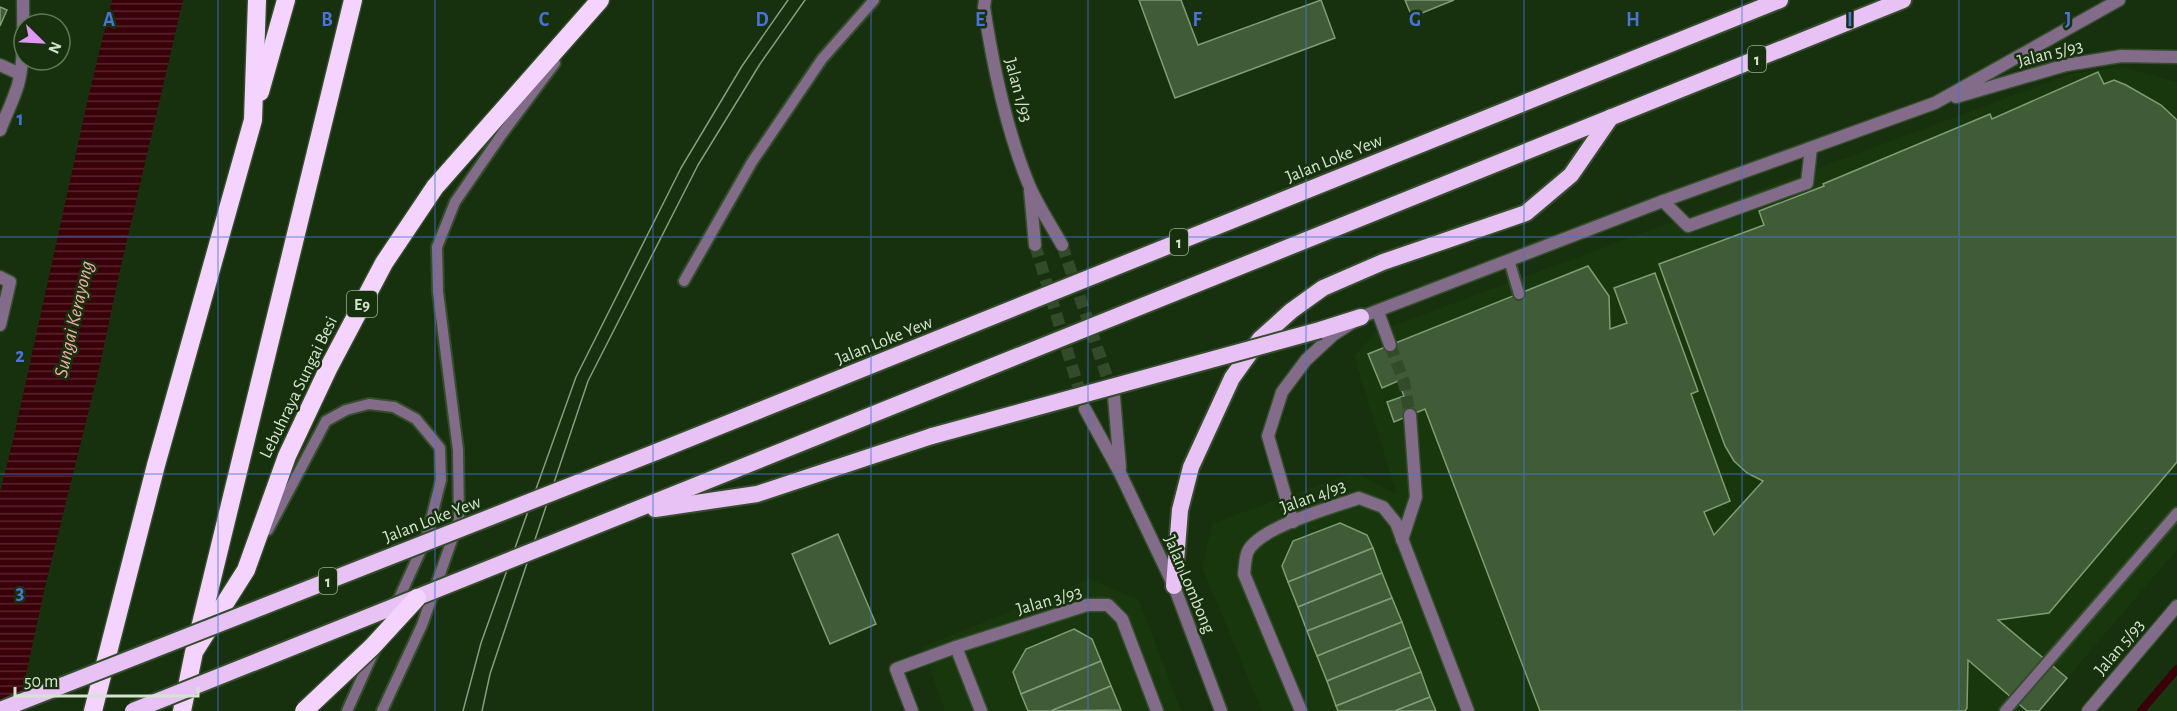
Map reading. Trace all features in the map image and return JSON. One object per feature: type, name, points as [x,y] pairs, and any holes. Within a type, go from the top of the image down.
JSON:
[{"type":"highway","points":[[253,120],[257,0]]},
{"type":"highway","points":[[93,711],[156,465],[286,0]]},
{"type":"highway","points":[[194,652],[353,0]]},
{"type":"highway","name":"Lebuhraya Sungai Besi","points":[[182,711],[194,652],[246,570],[287,456],[329,367],[384,264],[435,187],[600,0]]},
{"type":"highway","name":"Jalan Loke Yew","points":[[0,710],[656,452],[1779,0]]},
{"type":"highway","name":"1","points":[[133,711],[1903,0]]},
{"type":"highway","points":[[1174,586],[1180,510],[1191,466],[1232,378],[1260,339],[1291,311],[1323,288],[1383,262],[1526,213],[1571,175],[1611,117]]},
{"type":"highway","points":[[630,512],[757,494],[932,436],[1361,317]]},
{"type":"highway","points":[[304,711],[372,647],[417,598]]},
{"type":"street","points":[[0,130],[20,74],[23,55],[23,0]]},
{"type":"street","name":"Jalan 1/93","points":[[985,0],[991,54],[1014,142],[1030,186]]},
{"type":"street","points":[[1293,522],[1268,436],[1281,392],[1306,360],[1327,341],[1361,317],[1663,201],[1935,103],[2119,0]]},
{"type":"street","name":"Jalan 5/93","points":[[1935,103],[2066,65],[2121,56],[2177,57]]},
{"type":"street","points":[[0,65],[20,74]]},
{"type":"street","points":[[1663,201],[1688,226],[1807,183],[1811,148]]},
{"type":"street","points":[[1030,186],[1035,245]]},
{"type":"street","points":[[1030,186],[1062,245]]},
{"type":"street","points":[[0,277],[10,282],[0,325]]},
{"type":"street","points":[[1378,312],[1390,345]]},
{"type":"street","name":"Jalan Lombong","points":[[1114,397],[1120,473]]},
{"type":"street","name":"Jalan Lombong","points":[[1085,409],[1120,473],[1174,586],[1221,711]]},
{"type":"street","points":[[1402,540],[1416,497],[1410,415]]},
{"type":"street","name":"Jalan 4/93","points":[[1301,711],[1244,574],[1248,551],[1260,537],[1293,522],[1359,498],[1383,507],[1396,524],[1468,711]]},
{"type":"street","name":"Jalan 3/93","points":[[912,711],[896,669],[1087,605],[1108,605],[1122,619],[1158,711]]},
{"type":"street","name":"Jalan 5/93","points":[[2088,711],[2177,606]]},
{"type":"street","points":[[956,647],[981,711]]},
{"type":"lane","points":[[684,281],[759,153],[822,59],[874,0]]},
{"type":"lane","points":[[382,711],[422,625],[459,520],[458,450],[438,292],[437,248],[455,202],[564,51],[577,24]]},
{"type":"lane","points":[[1509,260],[1519,294]]},
{"type":"lane","points":[[246,570],[326,422],[346,410],[369,404],[393,407],[416,419],[440,448],[441,480],[426,539],[346,711]]},
{"type":"lane","points":[[2006,711],[2177,513]]},
{"type":"shaded area","points":[[2122,67],[2177,82],[2177,550],[2039,711],[1262,711],[1202,567],[1213,523],[1355,472],[1397,495],[1354,356],[1376,332],[2074,73]]},
{"type":"shaded area","points":[[1090,579],[1139,600],[1181,711],[945,711],[922,647]]},
{"type":"shaded area","points":[[2177,665],[2177,711],[2136,711]]},
{"type":"water","name":"Sungai Kerayong","points":[[112,0],[183,0],[18,711],[0,711],[0,493]]},
{"type":"building","points":[[1139,0],[1181,0],[1198,45],[1321,0],[1335,38],[1175,98]]},
{"type":"building","points":[[1405,0],[1454,0],[1412,17]]},
{"type":"building","points":[[0,7],[7,10],[0,26]]},
{"type":"building","points":[[2098,72],[2104,84],[2114,80],[2126,85],[2161,105],[2177,120],[2177,462],[2049,613],[1998,620],[2067,678],[2039,711],[2027,711],[1968,660],[1967,708],[1965,711],[1540,711],[1425,409],[1394,422],[1387,402],[1404,396],[1398,381],[1382,388],[1368,354],[1588,266],[1609,296],[1610,329],[1627,323],[1614,288],[1655,273],[1698,391],[1691,394],[1730,501],[1704,512],[1714,535],[1763,481],[1747,473],[1734,461],[1725,446],[1659,264],[1764,225],[1759,211],[1824,186],[1823,184],[1990,114],[1992,119]]},
{"type":"building","points":[[1340,523],[1367,535],[1373,548],[1288,582],[1282,566],[1293,541]]},
{"type":"building","points":[[838,534],[876,624],[830,644],[792,554]]},
{"type":"building","points":[[1373,548],[1382,573],[1298,607],[1288,582]]},
{"type":"building","points":[[1382,573],[1392,598],[1307,631],[1298,607]]},
{"type":"building","points":[[1392,598],[1402,622],[1317,656],[1307,631]]},
{"type":"building","points":[[1402,622],[1411,647],[1327,681],[1317,656]]},
{"type":"building","points":[[1074,629],[1092,639],[1101,661],[1021,694],[1013,672],[1026,649]]},
{"type":"building","points":[[1411,647],[1421,672],[1336,706],[1327,681]]},
{"type":"building","points":[[1101,661],[1111,686],[1051,711],[1028,711],[1021,694]]},
{"type":"building","points":[[1421,672],[1430,697],[1395,711],[1338,711],[1336,706]]},
{"type":"building","points":[[1111,686],[1121,710],[1051,711]]},
{"type":"building","points":[[1430,697],[1436,711],[1395,711]]},
{"type":"waterway","points":[[2141,711],[2177,669]]},
{"type":"tunnel","points":[[1035,245],[1083,402]]},
{"type":"tunnel","points":[[1062,245],[1113,394]]},
{"type":"tunnel","points":[[1390,345],[1404,382],[1410,415]]},
{"type":"tram line","points":[[463,711],[481,643],[576,377],[681,168],[742,66],[788,0]]},
{"type":"tram line","points":[[482,711],[490,674],[588,381],[698,165],[760,64],[805,0]]}]
